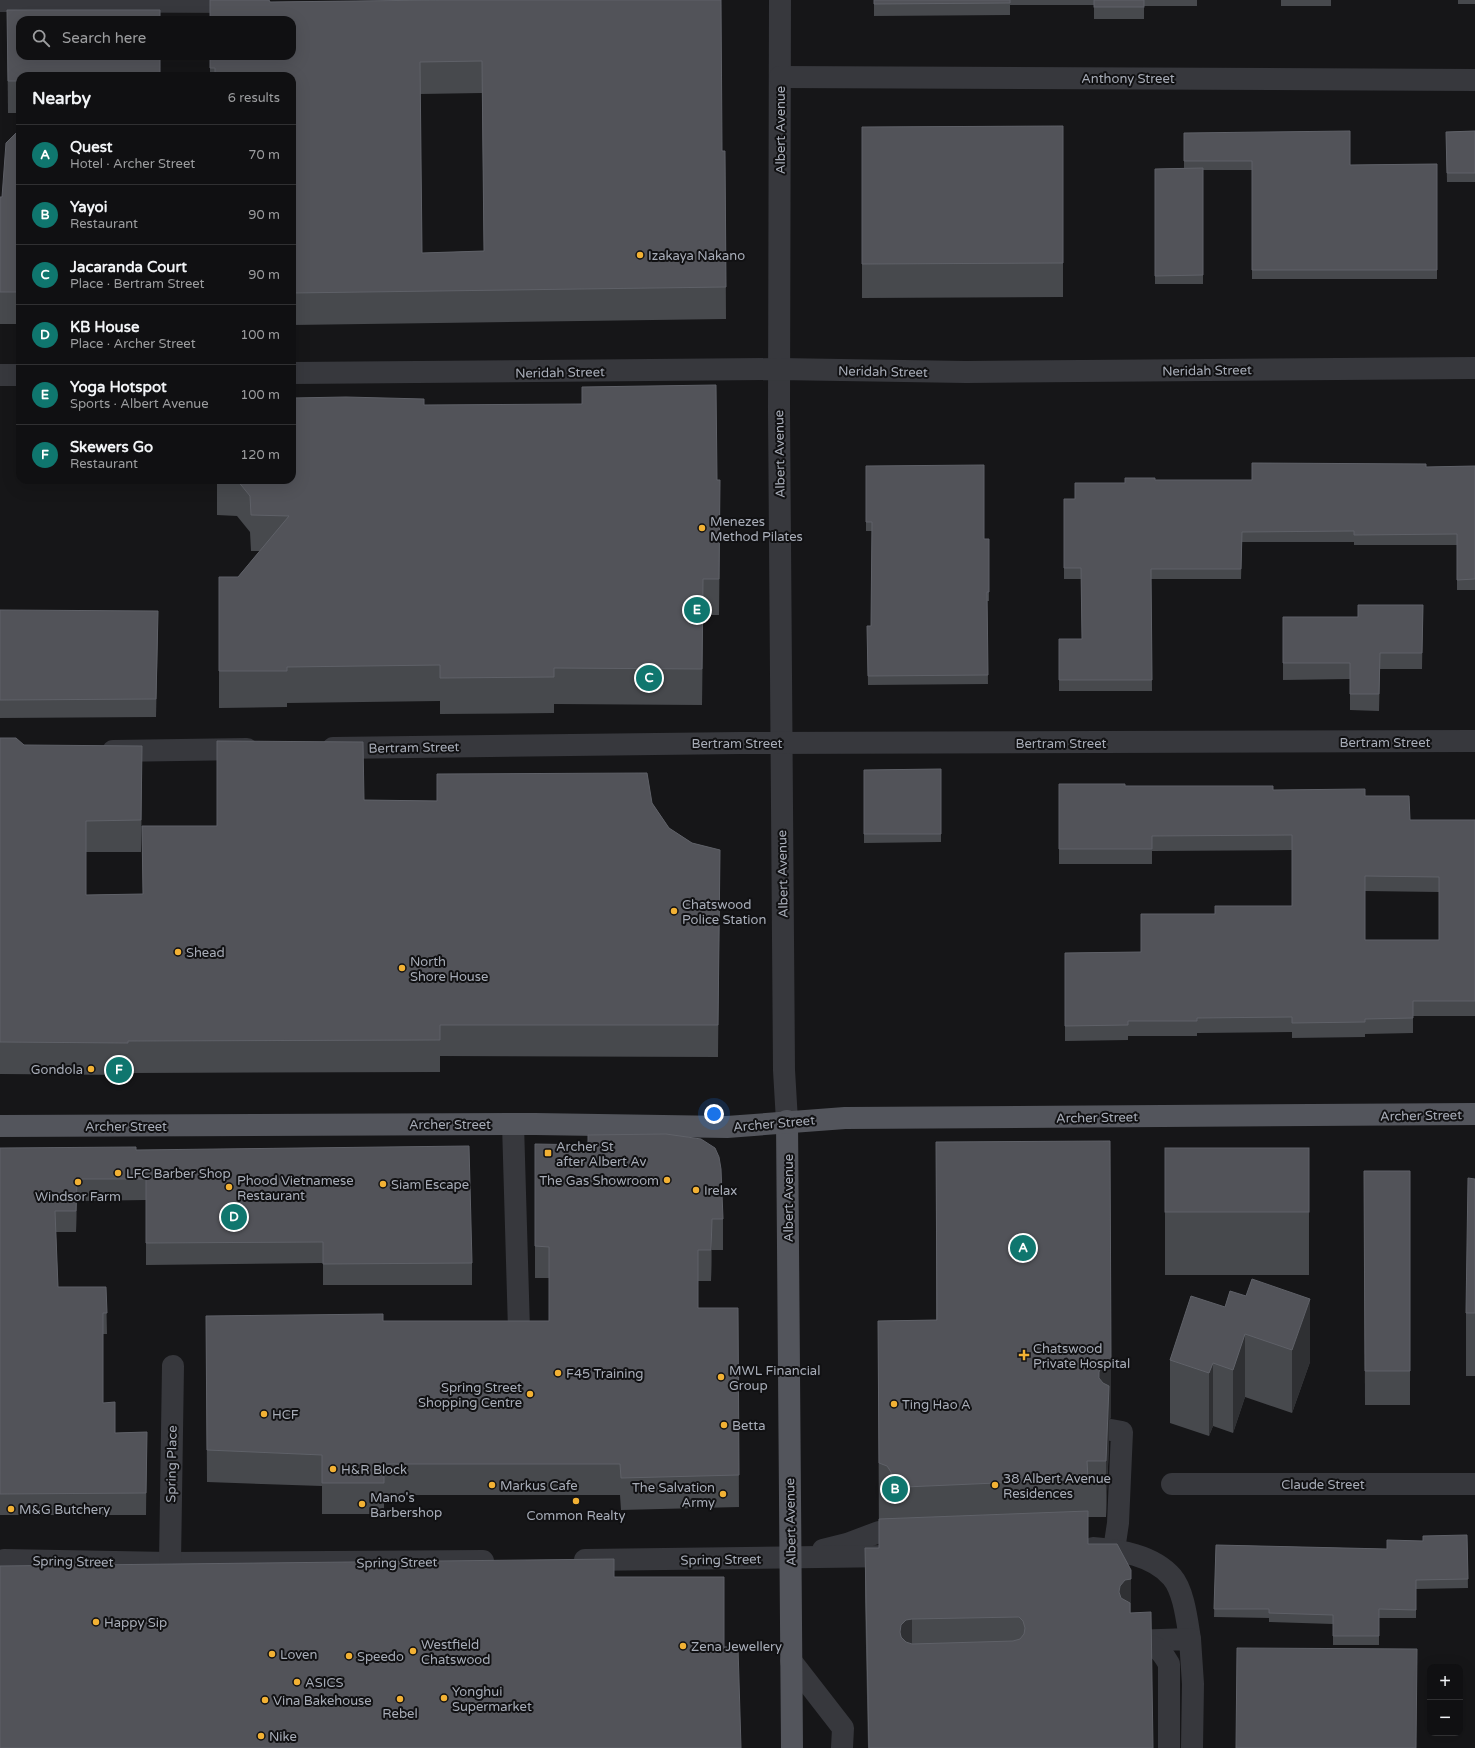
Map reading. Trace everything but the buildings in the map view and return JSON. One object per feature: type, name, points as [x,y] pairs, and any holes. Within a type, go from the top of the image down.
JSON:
[{"type":"main road","name":"Archer Street","points":[[0,1126],[513,1124],[727,1127],[787,1121],[845,1118],[1475,1114]]},
{"type":"main road","name":"Albert Avenue","points":[[787,1121],[792,1748]]},
{"type":"street","name":"Albert Avenue","points":[[780,0],[779,369],[781,742],[784,1070],[787,1121]]},
{"type":"street","points":[[0,1],[262,2]]},
{"type":"street","name":"Anthony Street","points":[[780,77],[1475,80]]},
{"type":"street","name":"Neridah Street","points":[[296,373],[779,369],[966,372],[1475,368]]},
{"type":"street","points":[[0,375],[16,375]]},
{"type":"street","name":"Bertram Street","points":[[310,748],[781,742],[1475,741]]},
{"type":"street","points":[[96,751],[270,748]]},
{"type":"street","points":[[513,1124],[519,1330]]},
{"type":"street","name":"Spring Place","points":[[170,1563],[173,1366]]},
{"type":"street","points":[[1111,1430],[1122,1432],[1118,1523],[1114,1550]]},
{"type":"street","name":"Claude Street","points":[[1172,1484],[1475,1484]]},
{"type":"street","points":[[790,1558],[847,1544],[879,1532]]},
{"type":"street","points":[[1070,1549],[1093,1548],[1114,1550],[1144,1558],[1159,1566],[1173,1577],[1183,1602],[1190,1639],[1193,1684],[1192,1748]]},
{"type":"street","points":[[790,1558],[917,1555]]},
{"type":"street","name":"Spring Street","points":[[566,1561],[790,1558]]},
{"type":"street","name":"Spring Street","points":[[4,1560],[170,1563],[503,1561]]},
{"type":"street","points":[[1168,1748],[1169,1664],[1163,1653],[1151,1644],[1131,1643],[1190,1639]]},
{"type":"street","points":[[791,1661],[842,1738]]},
{"type":"place","name":"Izakaya Nakano","points":[[640,255]]},
{"type":"place","name":"Menezes Method Pilates","points":[[702,528]]},
{"type":"place","name":"Yoga Hotspot","points":[[697,610]]},
{"type":"place","name":"Jacaranda Court","points":[[649,678]]},
{"type":"place","name":"Chatswood Police Station","points":[[674,911]]},
{"type":"place","name":"Shead","points":[[178,952]]},
{"type":"place","name":"North Shore House","points":[[402,968]]},
{"type":"place","name":"Gondola","points":[[91,1069]]},
{"type":"place","name":"Skewers Go","points":[[119,1070]]},
{"type":"place","name":"Archer St after Albert Av","points":[[548,1153]]},
{"type":"place","name":"LFC Barber Shop","points":[[118,1173]]},
{"type":"place","name":"The Gas Showroom","points":[[667,1180]]},
{"type":"place","name":"Windsor Farm","points":[[78,1182]]},
{"type":"place","name":"Siam Escape","points":[[383,1184]]},
{"type":"place","name":"Phood Vietnamese Restaurant","points":[[229,1187]]},
{"type":"place","name":"Irelax","points":[[696,1190]]},
{"type":"place","name":"KB House","points":[[234,1217]]},
{"type":"place","name":"Quest","points":[[1023,1248]]},
{"type":"place","name":"Chatswood Private Hospital","points":[[1024,1355]]},
{"type":"place","name":"F45 Training","points":[[558,1373]]},
{"type":"place","name":"MWL Financial Group","points":[[721,1377]]},
{"type":"place","name":"Spring Street Shopping Centre","points":[[530,1394]]},
{"type":"place","name":"Ting Hao A","points":[[894,1404]]},
{"type":"place","name":"HCF","points":[[264,1414]]},
{"type":"place","name":"Betta","points":[[724,1425]]},
{"type":"place","name":"H&R Block","points":[[333,1469]]},
{"type":"place","name":"Markus Cafe","points":[[492,1485]]},
{"type":"place","name":"38 Albert Avenue Residences","points":[[995,1485]]},
{"type":"place","name":"Yayoi","points":[[895,1489]]},
{"type":"place","name":"The Salvation Army","points":[[723,1494]]},
{"type":"place","name":"Common Realty","points":[[576,1501]]},
{"type":"place","name":"Mano's Barbershop","points":[[362,1504]]},
{"type":"place","name":"M&G Butchery","points":[[11,1509]]},
{"type":"place","name":"Happy Sip","points":[[96,1622]]},
{"type":"place","name":"Zena Jewellery","points":[[683,1646]]},
{"type":"place","name":"Westfield Chatswood","points":[[413,1651]]},
{"type":"place","name":"Loven","points":[[272,1654]]},
{"type":"place","name":"Speedo","points":[[349,1656]]},
{"type":"place","name":"ASICS","points":[[297,1682]]},
{"type":"place","name":"Yonghui Supermarket","points":[[444,1698]]},
{"type":"place","name":"Rebel","points":[[400,1699]]},
{"type":"place","name":"Vina Bakehouse","points":[[265,1700]]},
{"type":"place","name":"Nike","points":[[261,1736]]}]
